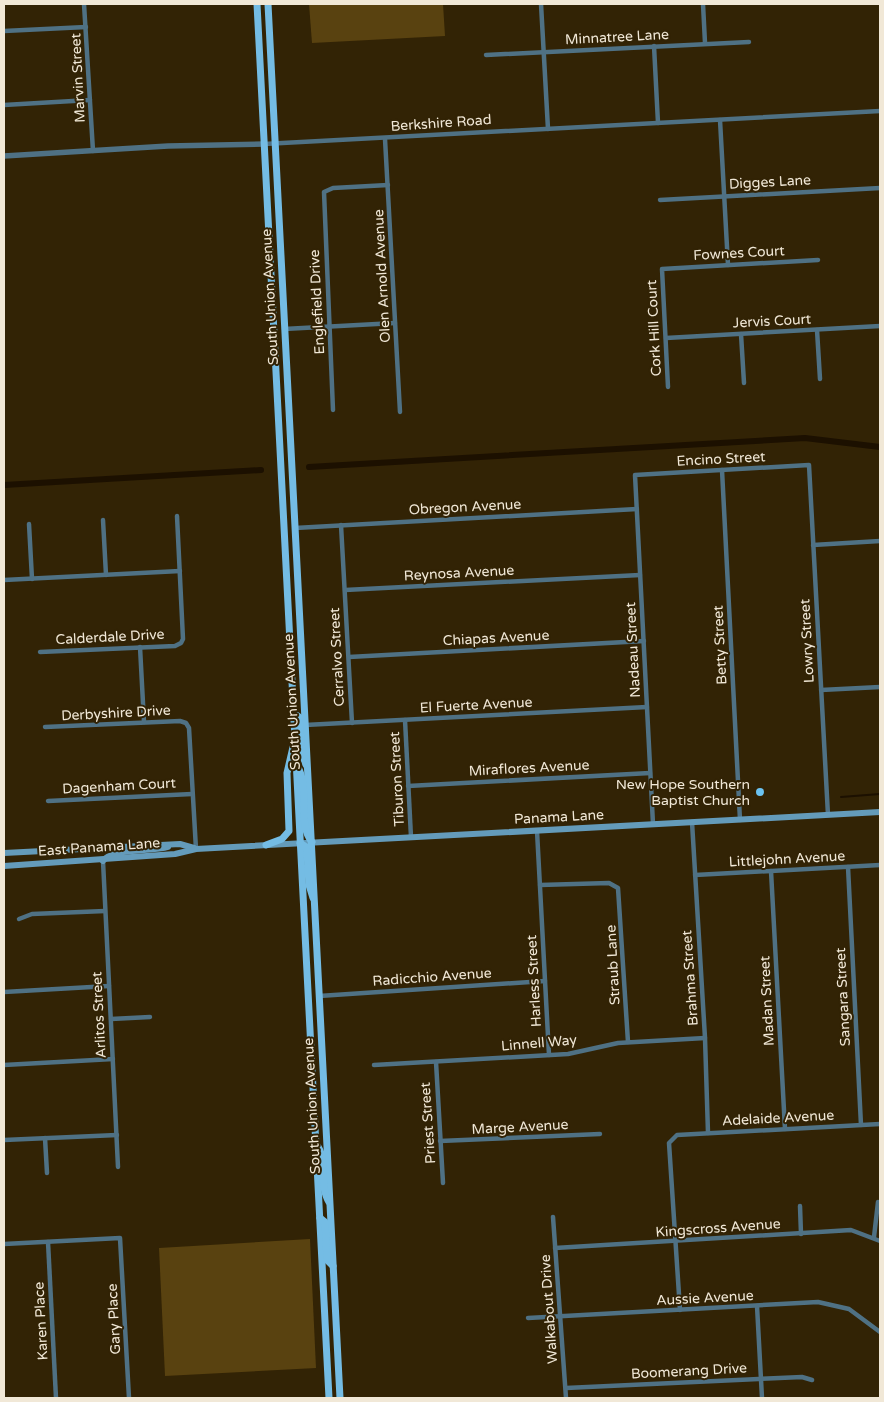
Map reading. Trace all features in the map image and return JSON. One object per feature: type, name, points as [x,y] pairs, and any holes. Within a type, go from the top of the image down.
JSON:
[{"type":"main road","name":"South Union Avenue","points":[[257,4],[329,1398]]},
{"type":"main road","name":"South Union Avenue","points":[[268,4],[340,1398]]},
{"type":"main road","points":[[293,713],[299,717],[302,753],[308,770]]},
{"type":"main road","points":[[266,845],[282,839],[289,831],[288,773],[295,742]]},
{"type":"main road","points":[[296,763],[302,777],[306,830],[312,843]]},
{"type":"main road","name":"Panama Lane","points":[[300,843],[880,812]]},
{"type":"main road","points":[[300,843],[306,847],[309,884],[316,908]]},
{"type":"main road","name":"East Panama Lane","points":[[4,866],[103,861],[175,854],[196,849],[300,843]]},
{"type":"main road","points":[[103,861],[111,854],[159,850],[176,844]]},
{"type":"main road","name":"East Panama Lane","points":[[4,853],[176,844],[196,849]]},
{"type":"main road","points":[[316,1144],[321,1150],[324,1194],[329,1202]]},
{"type":"main road","points":[[320,1218],[325,1222],[327,1260],[333,1266]]},
{"type":"street","name":"Marvin Street","points":[[84,4],[94,151]]},
{"type":"street","points":[[541,4],[548,129]]},
{"type":"street","points":[[703,4],[705,43]]},
{"type":"street","points":[[4,32],[86,27]]},
{"type":"street","name":"Minnatree Lane","points":[[486,55],[749,42]]},
{"type":"street","points":[[654,46],[658,123]]},
{"type":"street","points":[[4,105],[90,100]]},
{"type":"street","name":"Berkshire Road","points":[[4,156],[168,146],[275,145],[880,111]]},
{"type":"street","points":[[720,120],[728,265]]},
{"type":"street","name":"Olen Arnold Avenue","points":[[385,139],[400,412]]},
{"type":"street","name":"Englefield Drive","points":[[334,410],[324,192],[333,188],[388,185]]},
{"type":"street","name":"Digges Lane","points":[[660,200],[880,188]]},
{"type":"street","name":"Fownes Court","points":[[662,268],[818,260]]},
{"type":"street","name":"Cork Hill Court","points":[[662,268],[668,387]]},
{"type":"street","points":[[284,329],[395,323]]},
{"type":"street","name":"Jervis Court","points":[[666,338],[880,326]]},
{"type":"street","points":[[817,330],[820,379]]},
{"type":"street","points":[[741,334],[744,383]]},
{"type":"street","name":"Encino Street","points":[[635,475],[809,465]]},
{"type":"street","name":"Lowry Street","points":[[809,465],[828,815]]},
{"type":"street","name":"Betty Street","points":[[722,470],[740,820]]},
{"type":"street","name":"Nadeau Street","points":[[635,475],[653,824]]},
{"type":"street","name":"Obregon Avenue","points":[[295,528],[637,509]]},
{"type":"street","points":[[4,580],[180,571],[177,516]]},
{"type":"street","points":[[103,520],[106,575]]},
{"type":"street","points":[[29,524],[32,579]]},
{"type":"street","points":[[341,525],[345,590]]},
{"type":"street","points":[[814,545],[880,541]]},
{"type":"street","name":"Calderdale Drive","points":[[40,652],[175,646],[181,643],[183,639],[180,571]]},
{"type":"street","name":"Reynosa Avenue","points":[[345,590],[640,575]]},
{"type":"street","name":"Cerralvo Street","points":[[345,590],[352,723]]},
{"type":"street","name":"Chiapas Avenue","points":[[349,657],[644,641]]},
{"type":"street","points":[[140,647],[144,722]]},
{"type":"street","points":[[821,690],[880,687]]},
{"type":"street","name":"El Fuerte Avenue","points":[[306,725],[647,707]]},
{"type":"street","name":"Tiburon Street","points":[[405,720],[411,837]]},
{"type":"street","name":"Derbyshire Drive","points":[[46,727],[144,722],[180,721],[186,723],[189,728],[192,794]]},
{"type":"street","name":"Miraflores Avenue","points":[[408,786],[650,773]]},
{"type":"street","points":[[192,794],[196,849]]},
{"type":"street","name":"Dagenham Court","points":[[48,801],[192,794]]},
{"type":"street","name":"Brahma Street","points":[[692,822],[705,1038],[708,1133]]},
{"type":"street","name":"Harless Street","points":[[537,831],[549,1056]]},
{"type":"street","name":"Arlitos Street","points":[[103,861],[118,1167]]},
{"type":"street","name":"Littlejohn Avenue","points":[[695,875],[880,865]]},
{"type":"street","name":"Sangara Street","points":[[848,867],[861,1125]]},
{"type":"street","name":"Madan Street","points":[[771,871],[785,1129]]},
{"type":"street","name":"Straub Lane","points":[[540,885],[609,883],[618,888],[628,1042]]},
{"type":"street","points":[[19,919],[32,914],[105,911]]},
{"type":"street","name":"Radicchio Avenue","points":[[319,996],[545,981]]},
{"type":"street","points":[[4,992],[109,986]]},
{"type":"street","points":[[111,1019],[150,1017]]},
{"type":"street","name":"Linnell Way","points":[[374,1065],[549,1056],[628,1042],[705,1038]]},
{"type":"street","points":[[4,1065],[113,1059]]},
{"type":"street","name":"Priest Street","points":[[436,1062],[443,1183]]},
{"type":"street","name":"Adelaide Avenue","points":[[676,1242],[669,1143],[677,1136],[880,1124]]},
{"type":"street","name":"Marge Avenue","points":[[440,1141],[600,1134]]},
{"type":"street","points":[[4,1140],[117,1135]]},
{"type":"street","points":[[44,1138],[47,1172]]},
{"type":"street","points":[[874,1237],[878,1202]]},
{"type":"street","points":[[800,1206],[801,1234]]},
{"type":"street","name":"Walkabout Drive","points":[[554,1217],[566,1398]]},
{"type":"street","name":"Kingscross Avenue","points":[[555,1248],[851,1230],[874,1237],[880,1241]]},
{"type":"street","name":"Gary Place","points":[[48,1242],[120,1238],[129,1398]]},
{"type":"street","points":[[4,1244],[48,1242]]},
{"type":"street","name":"Karen Place","points":[[48,1242],[56,1398]]},
{"type":"street","points":[[676,1242],[680,1310]]},
{"type":"street","name":"Aussie Avenue","points":[[528,1318],[829,1303],[849,1309],[878,1330]]},
{"type":"street","points":[[757,1306],[762,1398]]},
{"type":"street","points":[[878,1330],[880,1324]]},
{"type":"street","name":"Boomerang Drive","points":[[566,1388],[802,1377],[812,1380]]},
{"type":"shaded area","points":[[309,4],[443,4],[445,36],[312,43]]},
{"type":"shaded area","points":[[310,1239],[316,1368],[165,1376],[159,1248]]},
{"type":"waterway","points":[[309,467],[805,438],[880,447]]},
{"type":"waterway","points":[[4,485],[261,470]]},
{"type":"waterway","points":[[841,797],[880,794]]},
{"type":"place","name":"New Hope Southern Baptist Church","points":[[760,792]]}]
